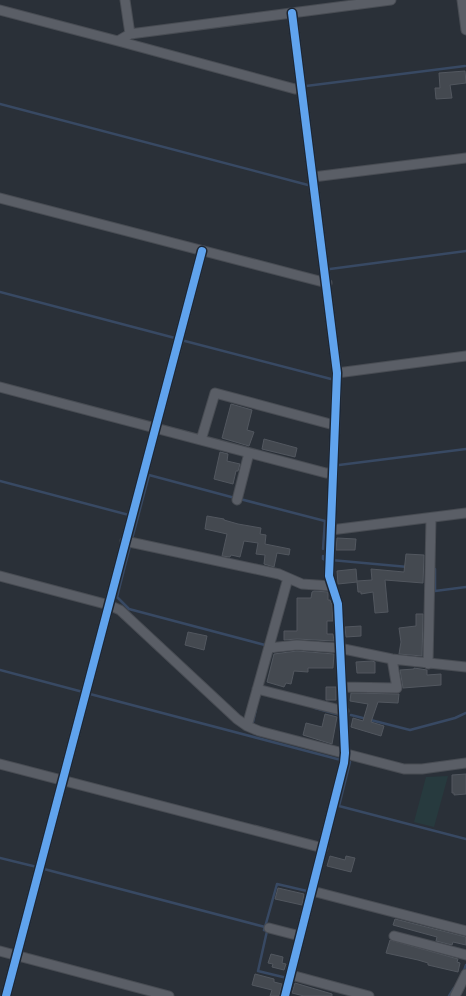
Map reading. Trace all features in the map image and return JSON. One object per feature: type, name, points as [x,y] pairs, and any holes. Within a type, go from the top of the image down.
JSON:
[{"type":"street","points":[[125,0],[130,34]]},
{"type":"street","points":[[118,41],[130,34],[391,0]]},
{"type":"street","points":[[462,0],[466,30]]},
{"type":"street","points":[[0,10],[295,89],[301,87]]},
{"type":"street","points":[[287,996],[345,754],[338,604],[329,576],[337,373],[292,13]]},
{"type":"street","points":[[313,177],[466,158]]},
{"type":"street","points":[[0,198],[327,283]]},
{"type":"street","points":[[6,996],[202,251]]},
{"type":"street","points":[[337,373],[466,356]]},
{"type":"street","points":[[0,387],[326,473],[332,473]]},
{"type":"street","points":[[201,440],[215,393],[334,425]]},
{"type":"street","points":[[237,500],[249,453]]},
{"type":"street","points":[[331,530],[466,513]]},
{"type":"street","points":[[428,664],[431,518]]},
{"type":"street","points":[[125,541],[279,574],[302,584],[331,586]]},
{"type":"street","points":[[0,576],[109,605],[120,610],[237,719],[259,731],[404,768],[422,769],[466,763]]},
{"type":"street","points":[[247,726],[288,578]]},
{"type":"street","points":[[269,648],[296,645],[339,648],[392,659],[466,667]]},
{"type":"street","points":[[342,687],[397,688],[392,659]]},
{"type":"street","points":[[257,689],[344,711]]},
{"type":"street","points":[[0,764],[323,848]]},
{"type":"street","points":[[312,891],[466,931]]},
{"type":"street","points":[[269,928],[300,936]]},
{"type":"street","points":[[394,936],[466,955]]},
{"type":"street","points":[[0,952],[169,996]]},
{"type":"street","points":[[291,975],[369,996]]},
{"type":"street","points":[[455,996],[465,977]]},
{"type":"green space","points":[[448,776],[434,827],[414,822],[426,777]]},
{"type":"building","points":[[465,71],[466,83],[450,85],[452,98],[436,99],[435,88],[440,88],[439,73]]},
{"type":"building","points":[[231,404],[252,410],[247,430],[254,432],[249,446],[222,438]]},
{"type":"building","points":[[264,439],[297,448],[295,457],[262,449]]},
{"type":"building","points":[[220,452],[228,454],[227,461],[240,464],[233,484],[214,479]]},
{"type":"building","points":[[207,516],[261,528],[260,534],[266,535],[265,544],[290,549],[289,555],[277,553],[274,567],[264,564],[265,555],[256,554],[258,543],[244,541],[240,557],[222,556],[227,534],[205,529]]},
{"type":"building","points":[[337,538],[356,539],[355,550],[336,550]]},
{"type":"building","points":[[406,554],[424,555],[423,583],[385,580],[388,612],[375,613],[373,592],[361,594],[361,592],[358,592],[357,582],[338,584],[337,571],[356,569],[357,581],[372,580],[371,569],[404,572]]},
{"type":"building","points":[[314,591],[328,592],[328,600],[330,600],[332,605],[333,621],[327,621],[327,634],[333,634],[334,641],[284,640],[284,631],[297,631],[297,598],[311,598]]},
{"type":"building","points":[[416,614],[423,614],[422,656],[399,654],[401,642],[399,628],[416,626]]},
{"type":"building","points":[[361,626],[361,636],[346,637],[345,627]]},
{"type":"building","points":[[188,632],[207,636],[204,650],[185,645]]},
{"type":"building","points":[[297,651],[334,654],[333,668],[308,668],[308,672],[294,671],[291,684],[286,683],[284,687],[267,682],[274,654]]},
{"type":"building","points":[[356,662],[375,662],[375,673],[357,673]]},
{"type":"building","points":[[414,668],[427,670],[427,675],[441,674],[441,685],[403,688],[400,670]]},
{"type":"building","points":[[326,687],[336,687],[336,700],[326,700]]},
{"type":"building","points":[[351,693],[399,694],[398,703],[378,702],[371,722],[384,726],[381,736],[351,727],[353,718],[363,721],[368,704],[350,701]]},
{"type":"building","points":[[325,714],[337,717],[332,744],[303,735],[306,723],[322,727]]},
{"type":"building","points":[[466,774],[466,794],[454,795],[452,793],[452,775]]},
{"type":"building","points":[[330,856],[345,860],[346,856],[355,858],[351,872],[327,866]]},
{"type":"building","points":[[278,888],[304,894],[302,905],[275,899]]},
{"type":"building","points":[[395,919],[466,937],[466,945],[453,942],[452,945],[436,941],[437,937],[393,925]]},
{"type":"building","points":[[390,940],[458,959],[457,962],[460,963],[458,972],[386,953]]},
{"type":"building","points":[[271,954],[283,957],[282,963],[286,964],[284,970],[272,967],[273,964],[268,963]]},
{"type":"building","points":[[255,974],[274,979],[274,982],[282,984],[279,996],[270,996],[272,990],[252,985]]},
{"type":"building","points":[[295,983],[332,994],[332,996],[304,996],[292,993]]},
{"type":"waterway","points":[[306,86],[465,66]]},
{"type":"waterway","points":[[0,104],[308,185]]},
{"type":"waterway","points":[[330,269],[466,251]]},
{"type":"waterway","points":[[0,292],[175,338]]},
{"type":"waterway","points":[[181,340],[331,379]]},
{"type":"waterway","points":[[339,465],[466,449]]},
{"type":"waterway","points":[[132,539],[149,475],[235,498]]},
{"type":"waterway","points":[[0,481],[129,515]]},
{"type":"waterway","points":[[240,499],[325,521],[323,549]]},
{"type":"waterway","points":[[130,546],[117,597],[129,609],[265,645]]},
{"type":"waterway","points":[[323,556],[325,560]]},
{"type":"waterway","points":[[331,560],[408,567]]},
{"type":"waterway","points":[[432,569],[435,569],[435,591],[466,587]]},
{"type":"waterway","points":[[0,670],[83,692]]},
{"type":"waterway","points":[[90,694],[341,760]]},
{"type":"waterway","points":[[315,708],[340,715]]},
{"type":"waterway","points":[[253,722],[256,709]]},
{"type":"waterway","points":[[351,715],[410,730],[455,718],[466,713]]},
{"type":"waterway","points":[[350,762],[339,806],[466,839]]},
{"type":"waterway","points":[[0,858],[37,867]]},
{"type":"waterway","points":[[44,869],[265,927],[264,930],[267,931],[258,971],[287,978]]},
{"type":"waterway","points":[[265,927],[277,884],[307,891]]},
{"type":"waterway","points":[[463,973],[466,965]]},
{"type":"waterway","points":[[449,996],[454,988]]},
{"type":"cycle path","points":[[285,996],[345,753],[338,604],[329,576],[337,373],[292,13]]},
{"type":"cycle path","points":[[6,996],[202,251]]}]
